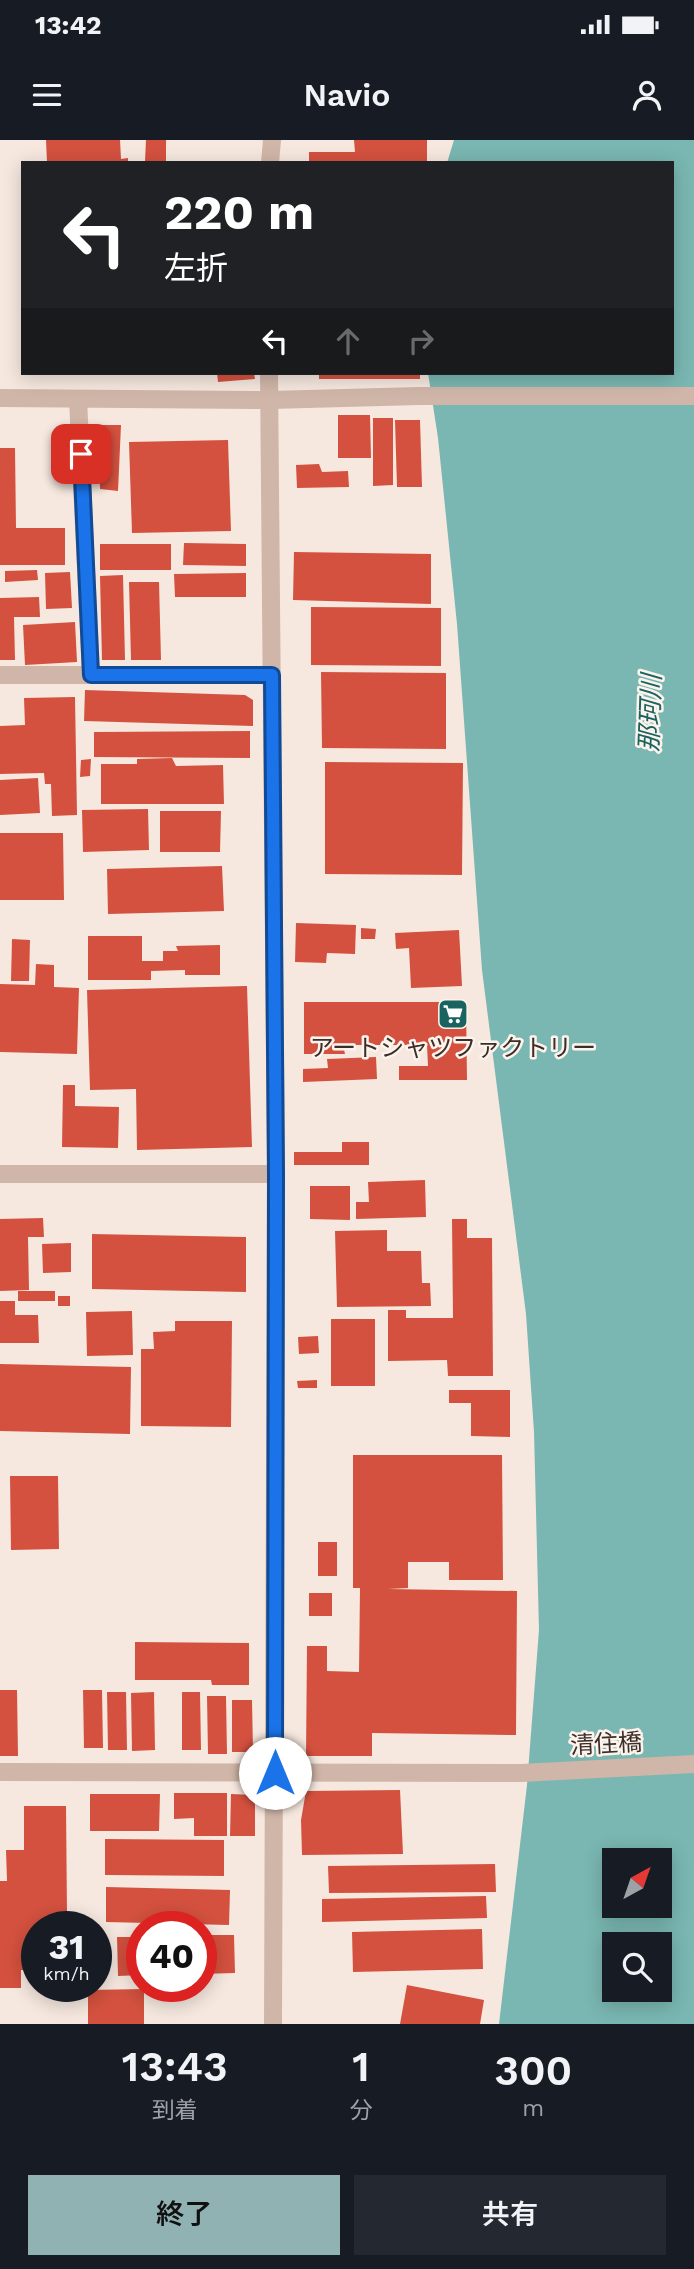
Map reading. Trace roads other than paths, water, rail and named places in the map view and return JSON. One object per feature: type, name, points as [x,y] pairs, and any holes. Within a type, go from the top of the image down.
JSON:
[{"type":"street","points":[[270,161],[272,140]]},
{"type":"street","points":[[269,375],[276,1174],[273,2024]]},
{"type":"street","points":[[0,398],[270,400],[419,396],[694,396]]},
{"type":"street","points":[[78,398],[91,675]]},
{"type":"street","points":[[0,674],[272,675]]},
{"type":"street","points":[[0,1174],[276,1174]]},
{"type":"street","name":"清住橋","points":[[0,1772],[521,1773],[694,1764]]},
{"type":"water","name":"那珂川","points":[[454,140],[694,140],[694,2024],[499,2024],[527,1785],[539,1630],[534,1432],[526,1314],[482,970],[457,624],[438,438],[428,375],[674,375],[674,161],[448,161]]},
{"type":"place","name":"アートシャツファクトリー","points":[[453,1014]]}]
